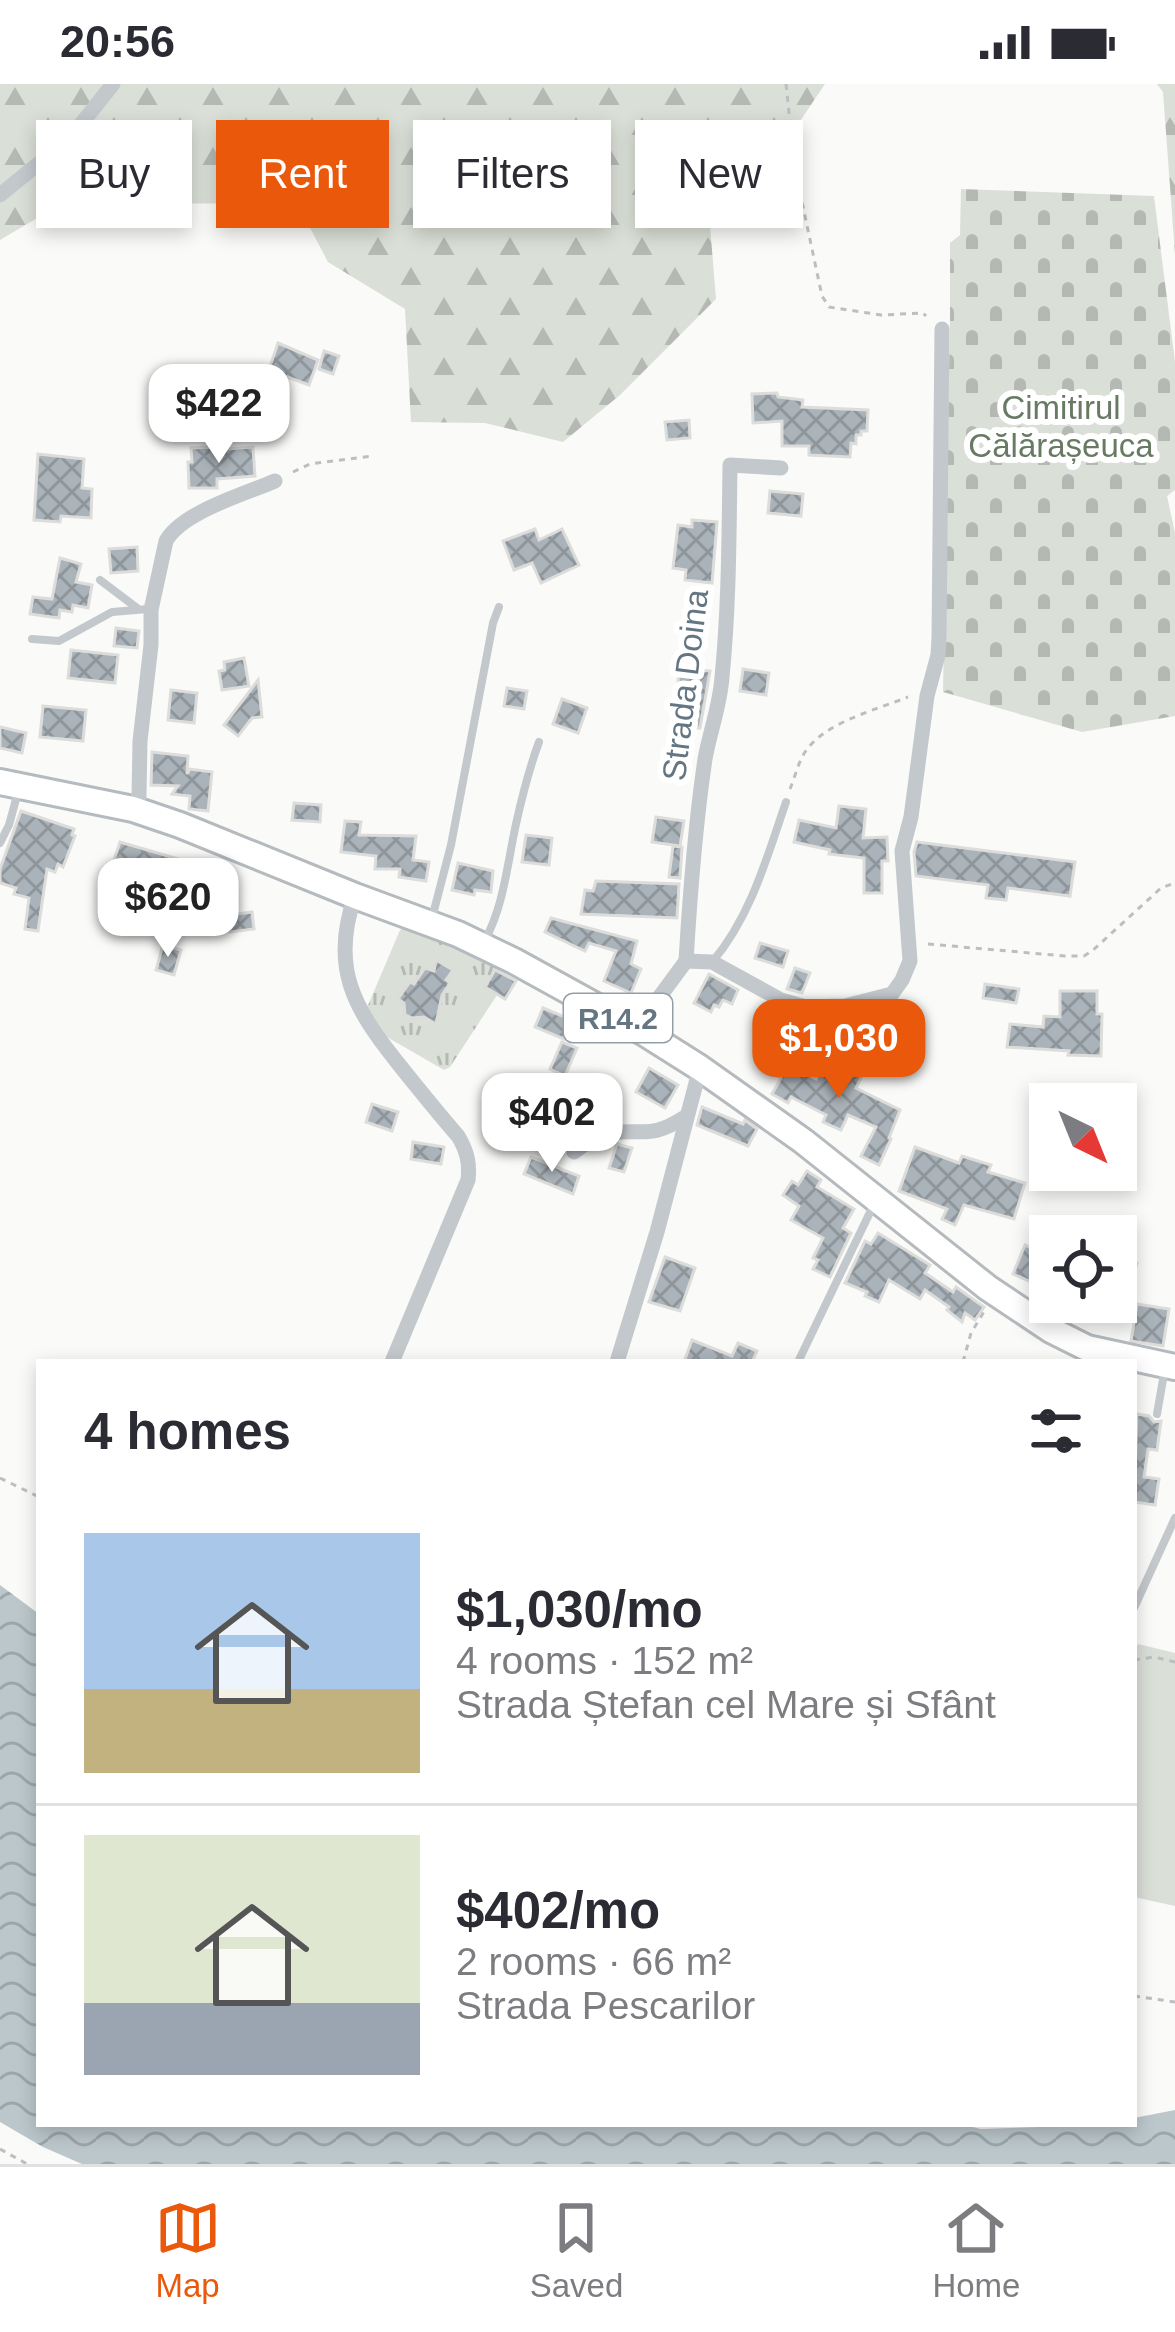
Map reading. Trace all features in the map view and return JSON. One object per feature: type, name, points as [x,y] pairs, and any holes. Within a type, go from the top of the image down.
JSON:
[{"type":"main road","name":"R14.2","points":[[10,783],[134,809],[482,946],[643,1031],[700,1068],[877,1198],[997,1294],[1051,1330],[1116,1359]]},
{"type":"main road","name":"R14.2","points":[[1137,1362],[1170,1367]]},
{"type":"street","points":[[0,195],[70,138],[113,84]]},
{"type":"street","points":[[643,1031],[658,999],[686,962],[712,962],[781,1000],[806,1007],[845,1006],[892,994],[907,971],[910,950],[902,851],[939,638],[942,328]]},
{"type":"street","name":"Strada Doina","points":[[686,962],[705,758],[722,677],[730,465],[781,467]]},
{"type":"street","points":[[134,809],[139,796],[151,645],[144,609],[171,532],[201,513],[275,481]]},
{"type":"street","points":[[355,896],[345,952],[346,971],[360,1012],[458,1136],[469,1169],[393,1359]]},
{"type":"street","points":[[618,1359],[700,1068]]},
{"type":"street","points":[[574,1152],[604,1133],[649,1133],[686,1117]]},
{"type":"lane","points":[[100,580],[144,609]]},
{"type":"lane","points":[[430,923],[451,845],[499,607]]},
{"type":"lane","points":[[32,639],[59,641],[112,612],[144,609]]},
{"type":"lane","points":[[482,946],[505,886],[538,742]]},
{"type":"lane","points":[[0,843],[9,825],[10,783]]},
{"type":"lane","points":[[712,962],[743,918],[786,802]]},
{"type":"lane","points":[[799,1359],[877,1198]]},
{"type":"lane","points":[[1157,1414],[1170,1367]]},
{"type":"lane","points":[[1137,1600],[1175,1518]]},
{"type":"path","points":[[786,84],[795,169],[822,296],[829,308],[881,315],[923,313],[942,328]]},
{"type":"path","points":[[275,481],[310,464],[372,456]]},
{"type":"path","points":[[786,802],[807,749],[821,736],[916,694],[927,696]]},
{"type":"path","points":[[910,950],[929,944],[1084,956],[1160,889],[1175,883]]},
{"type":"path","points":[[964,1359],[971,1334],[997,1294]]},
{"type":"path","points":[[0,1478],[36,1495]]},
{"type":"path","points":[[1137,1660],[1154,1657],[1175,1662]]},
{"type":"path","points":[[1137,1996],[1175,2002]]},
{"type":"path","points":[[0,2149],[27,2164]]},
{"type":"green space","points":[[0,84],[825,84],[801,120],[635,120],[635,228],[710,228],[716,299],[620,395],[563,442],[485,423],[411,422],[405,309],[328,262],[310,228],[389,228],[389,120],[216,120],[216,203],[192,203],[192,120],[36,120],[36,219],[0,240]]},
{"type":"green space","points":[[1157,84],[1175,84],[1175,254],[1163,92]]},
{"type":"green space","name":"Cimitirul Călărașeuca","points":[[961,189],[1154,196],[1175,362],[1175,490],[1167,496],[1175,533],[1175,716],[1082,732],[943,692],[950,243],[960,235]]},
{"type":"green space","points":[[404,928],[456,942],[497,967],[485,987],[497,995],[444,1070],[380,1033],[366,1010]]},
{"type":"green space","points":[[1137,1646],[1175,1653],[1175,1906],[1137,1898]]},
{"type":"water","points":[[0,1585],[36,1612],[36,2127],[1137,2127],[1137,2117],[1175,2110],[1175,2164],[82,2164],[0,2122]]},
{"type":"building","points":[[278,343],[318,360],[309,385],[282,375],[279,385],[265,381]]},
{"type":"building","points":[[324,351],[339,356],[333,374],[319,369]]},
{"type":"building","points":[[777,393],[778,397],[803,400],[802,407],[868,410],[867,431],[856,435],[850,457],[809,455],[809,446],[782,446],[782,421],[753,423],[752,394]]},
{"type":"building","points":[[689,420],[690,438],[667,440],[665,422]]},
{"type":"building","points":[[253,447],[255,476],[217,479],[217,488],[189,488],[191,448]]},
{"type":"building","points":[[38,454],[84,459],[82,488],[92,489],[91,518],[34,520]]},
{"type":"building","points":[[770,491],[803,494],[801,516],[768,513]]},
{"type":"building","points":[[692,520],[717,522],[712,583],[685,580],[686,570],[673,568],[678,525],[692,527]]},
{"type":"building","points":[[535,529],[539,540],[562,529],[579,565],[541,583],[532,563],[514,570],[503,541]]},
{"type":"building","points":[[137,547],[138,571],[111,573],[109,549]]},
{"type":"building","points":[[60,558],[81,564],[76,582],[92,585],[88,608],[73,605],[72,612],[60,610],[59,618],[30,614],[33,597],[52,599]]},
{"type":"building","points":[[116,628],[139,631],[137,648],[114,646]]},
{"type":"building","points":[[71,650],[118,655],[115,683],[68,678]]},
{"type":"building","points":[[244,658],[249,686],[222,690],[219,671],[225,670],[224,662]]},
{"type":"building","points":[[679,668],[710,671],[700,728],[676,725],[682,683],[678,683]]},
{"type":"building","points":[[743,669],[769,673],[766,695],[740,691]]},
{"type":"building","points":[[258,680],[262,717],[252,718],[238,736],[224,725]]},
{"type":"building","points":[[507,688],[527,691],[524,709],[504,706]]},
{"type":"building","points":[[171,690],[197,693],[194,723],[168,720]]},
{"type":"building","points":[[562,699],[587,708],[578,733],[553,724]]},
{"type":"building","points":[[43,706],[86,710],[83,741],[40,737]]},
{"type":"building","points":[[0,727],[26,733],[22,753],[0,748]]},
{"type":"building","points":[[152,752],[188,756],[187,774],[190,769],[212,772],[208,811],[189,809],[190,796],[172,794],[178,786],[151,785]]},
{"type":"building","points":[[294,803],[321,805],[320,822],[292,820]]},
{"type":"building","points":[[839,806],[866,809],[863,838],[887,837],[882,893],[864,893],[864,858],[829,854],[830,850],[794,842],[799,820],[836,828]]},
{"type":"building","points":[[21,811],[74,829],[75,836],[63,867],[58,864],[55,872],[47,869],[38,931],[25,929],[29,898],[0,883],[0,869]]},
{"type":"building","points":[[656,817],[684,821],[680,846],[652,842]]},
{"type":"building","points":[[345,821],[361,822],[359,835],[416,836],[413,860],[429,862],[426,881],[399,877],[400,869],[375,869],[376,856],[341,852]]},
{"type":"building","points":[[526,835],[552,838],[549,865],[522,862]]},
{"type":"building","points":[[120,842],[202,866],[198,885],[114,860]]},
{"type":"building","points":[[917,842],[1075,862],[1070,896],[1008,888],[1006,900],[986,898],[988,885],[916,876]]},
{"type":"building","points":[[673,846],[682,847],[680,878],[669,877]]},
{"type":"building","points":[[458,863],[493,871],[491,892],[475,890],[474,895],[452,890]]},
{"type":"building","points":[[596,881],[679,884],[677,918],[581,914],[585,890],[593,891]]},
{"type":"building","points":[[208,890],[234,896],[230,915],[252,912],[254,929],[230,932],[187,922],[202,918]]},
{"type":"building","points":[[551,918],[637,941],[631,964],[641,969],[631,993],[604,981],[616,951],[589,943],[585,951],[545,932]]},
{"type":"building","points":[[760,943],[788,951],[783,967],[755,958]]},
{"type":"building","points":[[163,945],[181,950],[174,975],[156,970]]},
{"type":"building","points":[[436,960],[453,970],[446,980],[450,983],[442,995],[436,1024],[405,1015],[404,1003],[398,999],[425,968],[434,971]]},
{"type":"building","points":[[795,968],[810,973],[802,993],[787,989]]},
{"type":"building","points":[[495,970],[516,981],[505,999],[485,987]]},
{"type":"building","points":[[709,974],[738,990],[732,1004],[723,1000],[711,1012],[694,1003]]},
{"type":"building","points":[[985,984],[1019,989],[1016,1003],[983,998]]},
{"type":"building","points":[[1060,991],[1097,991],[1101,1056],[1007,1047],[1010,1024],[1043,1027],[1044,1016],[1060,1017]]},
{"type":"building","points":[[543,1008],[572,1020],[564,1039],[535,1027]]},
{"type":"building","points":[[562,1042],[577,1048],[565,1076],[550,1069]]},
{"type":"building","points":[[825,1056],[863,1073],[856,1088],[900,1110],[879,1165],[861,1156],[876,1127],[848,1115],[841,1130],[823,1122],[826,1115],[791,1097],[788,1103],[772,1094],[781,1078],[773,1074],[781,1060],[816,1079]]},
{"type":"building","points":[[649,1068],[678,1085],[665,1108],[636,1092]]},
{"type":"building","points":[[372,1104],[398,1112],[392,1131],[366,1122]]},
{"type":"building","points":[[702,1107],[743,1124],[745,1120],[757,1129],[748,1146],[697,1125]]},
{"type":"building","points":[[558,1115],[584,1124],[582,1131],[567,1142],[550,1136]]},
{"type":"building","points":[[413,1142],[444,1147],[441,1164],[411,1159]]},
{"type":"building","points":[[617,1144],[632,1148],[624,1172],[609,1168]]},
{"type":"building","points":[[915,1147],[959,1163],[962,1156],[991,1165],[988,1172],[1025,1183],[1014,1219],[964,1205],[955,1225],[942,1219],[947,1209],[899,1191]]},
{"type":"building","points":[[531,1157],[579,1176],[573,1194],[524,1174]]},
{"type":"building","points":[[807,1171],[821,1180],[817,1187],[854,1209],[843,1228],[851,1233],[830,1277],[813,1269],[823,1238],[791,1220],[799,1206],[783,1195]]},
{"type":"building","points":[[878,1233],[930,1265],[925,1273],[984,1307],[975,1320],[965,1313],[962,1322],[925,1290],[920,1299],[889,1280],[879,1302],[845,1283],[865,1241],[871,1244]]},
{"type":"building","points":[[1025,1245],[1029,1247],[1029,1281],[1013,1274]]},
{"type":"building","points":[[665,1257],[695,1268],[680,1311],[649,1302]]},
{"type":"building","points":[[1137,1304],[1169,1309],[1163,1346],[1131,1341]]},
{"type":"building","points":[[692,1340],[732,1356],[738,1343],[757,1351],[753,1359],[685,1359]]},
{"type":"building","points":[[1137,1414],[1161,1421],[1157,1450],[1148,1449],[1144,1477],[1159,1479],[1155,1505],[1137,1502]]}]
